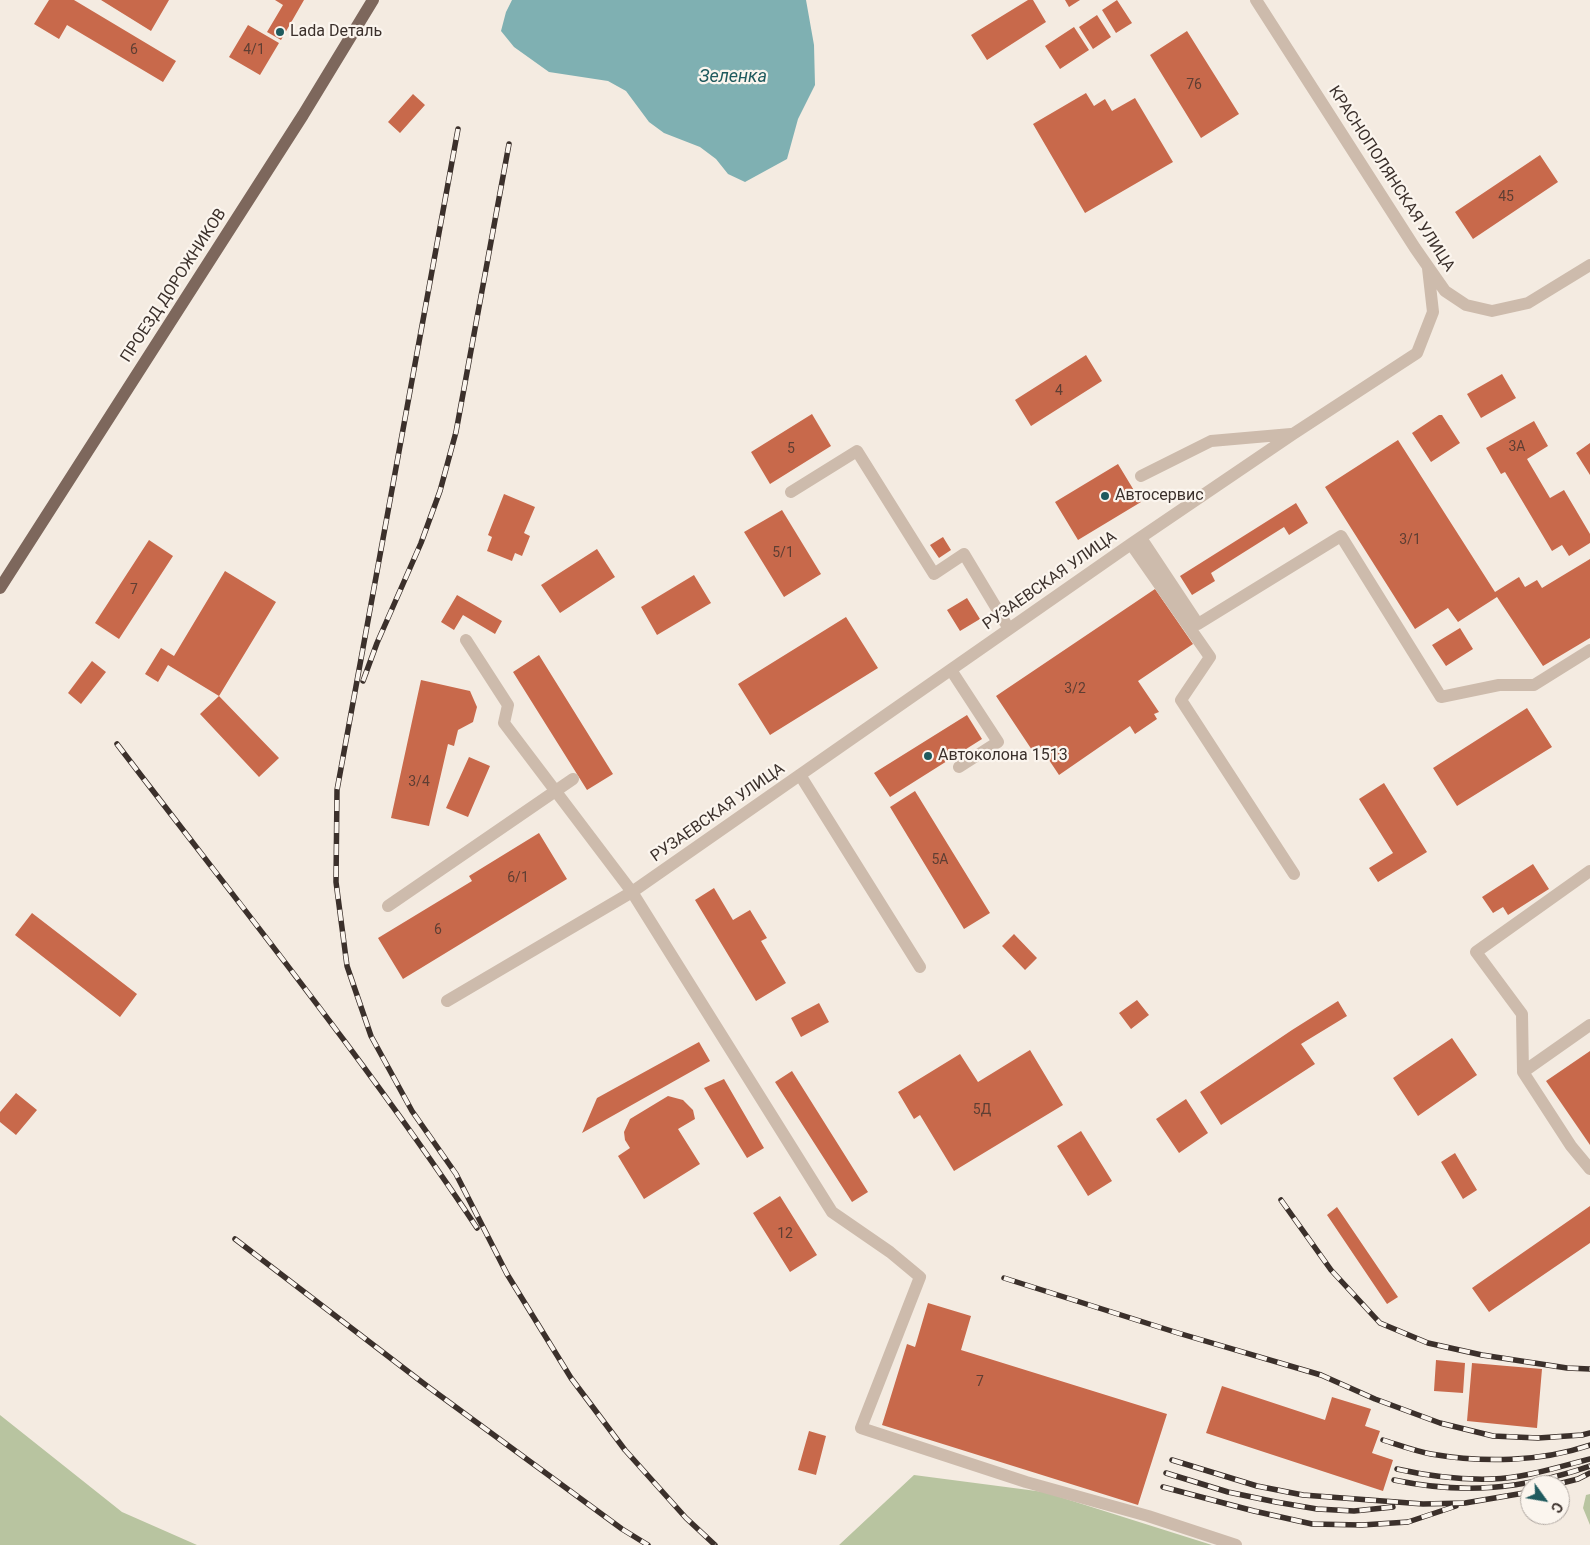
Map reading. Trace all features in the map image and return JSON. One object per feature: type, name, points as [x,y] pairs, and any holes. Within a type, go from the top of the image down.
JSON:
[{"type":"main road","name":"ПРОЕЗД ДОРОЖНИКОВ","points":[[0,588],[303,115],[373,0]]},
{"type":"street","name":"КРАСНОПОЛЯНСКАЯ УЛИЦА","points":[[1256,0],[1428,268],[1445,290],[1466,305],[1492,311],[1528,303],[1590,265]]},
{"type":"street","name":"РУЗАЕВСКАЯ УЛИЦА","points":[[447,1002],[632,892],[1009,628],[1293,434],[1417,353],[1433,312],[1428,268]]},
{"type":"street","points":[[1141,476],[1211,441],[1293,434]]},
{"type":"street","points":[[791,492],[857,451],[934,574],[964,554],[1009,628]]},
{"type":"street","points":[[1136,541],[1198,624],[1341,536],[1441,697],[1499,685],[1534,685],[1590,650]]},
{"type":"street","points":[[1136,541],[1210,657],[1180,700],[1294,874]]},
{"type":"street","points":[[466,640],[508,705],[504,723],[632,892],[832,1212],[890,1252],[920,1277],[862,1428],[1026,1482],[1148,1516],[1236,1545]]},
{"type":"street","points":[[951,670],[998,742],[959,767]]},
{"type":"street","points":[[800,775],[920,968]]},
{"type":"street","points":[[388,906],[572,779]]},
{"type":"street","points":[[1590,871],[1476,952],[1522,1014],[1523,1072],[1571,1146],[1590,1169]]},
{"type":"street","points":[[1523,1072],[1590,1025]]},
{"type":"green space","points":[[0,1415],[122,1512],[197,1545],[0,1545]]},
{"type":"green space","points":[[914,1475],[1044,1492],[1212,1545],[839,1545]]},
{"type":"green space","points":[[1590,1494],[1590,1525],[1583,1508],[1586,1495]]},
{"type":"water","name":"Зеленка","points":[[512,0],[806,0],[814,45],[815,85],[798,119],[787,159],[745,182],[728,174],[716,159],[700,147],[664,133],[649,122],[626,91],[608,81],[549,72],[514,47],[501,31],[506,12]]},
{"type":"building","points":[[49,0],[74,0],[176,61],[163,82],[67,25],[59,39],[34,24]]},
{"type":"building","points":[[101,0],[169,0],[151,31]]},
{"type":"building","points":[[275,0],[304,0],[281,40],[267,32],[283,5]]},
{"type":"building","points":[[1028,0],[1033,0],[1046,22],[987,60],[971,35]]},
{"type":"building","points":[[1065,0],[1080,0],[1069,7]]},
{"type":"building","points":[[1117,0],[1132,23],[1116,33],[1102,10]]},
{"type":"building","points":[[1097,15],[1111,37],[1093,49],[1079,27]]},
{"type":"building","points":[[248,25],[279,43],[260,75],[229,57]]},
{"type":"building","points":[[1074,27],[1089,50],[1060,69],[1045,46]]},
{"type":"building","points":[[1187,31],[1239,114],[1201,138],[1150,55]]},
{"type":"building","points":[[1086,93],[1094,106],[1105,99],[1112,111],[1135,98],[1173,162],[1085,213],[1033,124]]},
{"type":"building","points":[[413,94],[425,105],[400,133],[388,122]]},
{"type":"building","points":[[1540,155],[1558,182],[1473,239],[1455,212]]},
{"type":"building","points":[[1086,355],[1102,381],[1031,426],[1015,400]]},
{"type":"building","points":[[1502,374],[1516,398],[1481,418],[1467,394]]},
{"type":"building","points":[[812,414],[831,446],[770,484],[751,452]]},
{"type":"building","points":[[1439,415],[1442,415],[1460,443],[1431,462],[1412,433]]},
{"type":"building","points":[[1534,421],[1548,446],[1527,459],[1550,498],[1564,490],[1590,534],[1590,543],[1569,556],[1562,545],[1552,551],[1505,472],[1501,474],[1486,448]]},
{"type":"building","points":[[1398,440],[1495,592],[1519,577],[1525,587],[1537,580],[1542,588],[1590,559],[1590,638],[1543,666],[1497,597],[1458,622],[1448,608],[1415,629],[1325,487]]},
{"type":"building","points":[[1590,443],[1590,475],[1576,453]]},
{"type":"building","points":[[1118,464],[1141,502],[1078,540],[1055,502]]},
{"type":"building","points":[[504,494],[535,507],[524,533],[530,536],[522,556],[515,553],[512,561],[487,551],[492,537],[488,535]]},
{"type":"building","points":[[1296,503],[1308,523],[1289,535],[1284,527],[1211,573],[1215,581],[1192,595],[1180,576]]},
{"type":"building","points":[[782,510],[821,574],[784,597],[744,532]]},
{"type":"building","points":[[943,537],[951,550],[939,558],[930,545]]},
{"type":"building","points":[[149,540],[173,556],[119,639],[95,623]]},
{"type":"building","points":[[597,549],[615,577],[560,613],[541,585]]},
{"type":"building","points":[[225,571],[276,602],[219,696],[168,665],[158,682],[145,674],[161,648],[174,656]]},
{"type":"building","points":[[694,575],[711,603],[657,635],[641,607]]},
{"type":"building","points":[[1155,589],[1193,644],[1138,681],[1159,712],[1154,714],[1157,719],[1135,734],[1130,726],[1059,775],[1039,745],[1032,750],[996,696]]},
{"type":"building","points":[[457,595],[502,621],[495,634],[463,615],[454,630],[441,622]]},
{"type":"building","points":[[967,598],[980,619],[960,631],[947,610]]},
{"type":"building","points":[[846,617],[878,668],[770,735],[738,684]]},
{"type":"building","points":[[1460,628],[1473,649],[1446,666],[1432,645]]},
{"type":"building","points":[[539,655],[613,774],[587,790],[513,672]]},
{"type":"building","points":[[92,661],[106,672],[81,704],[68,693]]},
{"type":"building","points":[[421,680],[470,691],[477,707],[473,722],[458,730],[454,746],[448,744],[429,826],[391,818]]},
{"type":"building","points":[[219,696],[279,758],[259,777],[200,714]]},
{"type":"building","points":[[1527,708],[1552,747],[1457,806],[1433,768]]},
{"type":"building","name":"Автоколона 1513","points":[[967,715],[982,739],[890,797],[874,773]]},
{"type":"building","points":[[469,757],[490,766],[468,817],[446,808]]},
{"type":"building","points":[[1384,783],[1427,852],[1378,882],[1369,868],[1393,853],[1359,799]]},
{"type":"building","points":[[915,791],[990,913],[964,929],[890,807]]},
{"type":"building","points":[[539,833],[567,879],[403,979],[378,938],[472,881],[469,876]]},
{"type":"building","points":[[1533,864],[1549,889],[1508,915],[1503,907],[1493,913],[1482,897]]},
{"type":"building","points":[[714,888],[733,920],[750,910],[767,938],[761,941],[786,983],[756,1001],[695,900]]},
{"type":"building","points":[[32,913],[137,994],[120,1017],[15,935]]},
{"type":"building","points":[[1014,934],[1037,958],[1025,970],[1002,946]]},
{"type":"building","points":[[1137,1000],[1149,1015],[1131,1029],[1119,1013]]},
{"type":"building","points":[[1338,1001],[1347,1016],[1301,1044],[1315,1064],[1221,1125],[1200,1092]]},
{"type":"building","points":[[819,1003],[829,1022],[801,1037],[791,1018]]},
{"type":"building","points":[[1452,1038],[1477,1075],[1418,1116],[1393,1078]]},
{"type":"building","points":[[699,1042],[710,1061],[582,1133],[597,1098]]},
{"type":"building","points":[[1030,1050],[1063,1105],[954,1171],[920,1115],[914,1119],[898,1092],[960,1054],[978,1082]]},
{"type":"building","points":[[1590,1051],[1590,1145],[1546,1081]]},
{"type":"building","points":[[792,1071],[868,1192],[852,1202],[775,1082]]},
{"type":"building","points":[[724,1079],[764,1148],[747,1158],[704,1088]]},
{"type":"building","points":[[16,1093],[37,1110],[16,1135],[0,1122],[0,1112]]},
{"type":"building","points":[[668,1096],[683,1100],[693,1110],[695,1119],[678,1129],[700,1164],[644,1199],[618,1156],[630,1148],[625,1140],[624,1132],[630,1119]]},
{"type":"building","points":[[1186,1099],[1208,1133],[1179,1153],[1156,1119]]},
{"type":"building","points":[[1081,1131],[1112,1181],[1088,1196],[1057,1146]]},
{"type":"building","points":[[1455,1153],[1477,1190],[1463,1199],[1441,1162]]},
{"type":"building","points":[[780,1196],[817,1255],[790,1272],[753,1213]]},
{"type":"building","points":[[1590,1206],[1590,1243],[1489,1312],[1472,1288]]},
{"type":"building","points":[[1337,1207],[1398,1297],[1387,1304],[1327,1215]]},
{"type":"building","points":[[928,1303],[971,1316],[961,1350],[1167,1414],[1138,1505],[882,1425],[907,1344],[915,1347]]},
{"type":"building","points":[[1436,1360],[1465,1363],[1463,1393],[1434,1391]]},
{"type":"building","points":[[1472,1363],[1542,1369],[1537,1428],[1467,1421]]},
{"type":"building","points":[[1222,1386],[1325,1420],[1332,1397],[1371,1409],[1365,1426],[1380,1431],[1372,1453],[1393,1460],[1383,1491],[1206,1433]]},
{"type":"building","points":[[809,1431],[826,1436],[816,1475],[798,1470]]},
{"type":"railway","points":[[458,129],[337,790],[336,882],[347,966],[371,1036],[412,1111],[456,1174],[507,1274],[571,1378],[625,1450],[686,1518],[715,1545]]},
{"type":"railway","points":[[363,681],[377,643],[421,543],[440,491],[456,432],[509,144]]},
{"type":"railway","points":[[117,744],[391,1104],[477,1228]]},
{"type":"railway","points":[[1281,1200],[1331,1270],[1380,1323],[1428,1343],[1482,1355],[1567,1368],[1590,1369]]},
{"type":"railway","points":[[235,1239],[427,1386],[622,1529],[648,1545]]},
{"type":"railway","points":[[1004,1278],[1178,1333],[1321,1375],[1375,1399],[1440,1423],[1493,1436],[1538,1438],[1590,1433]]},
{"type":"railway","points":[[1383,1440],[1431,1454],[1491,1460],[1551,1455],[1590,1445]]},
{"type":"railway","points":[[1397,1469],[1444,1477],[1492,1479],[1554,1469],[1590,1459]]},
{"type":"railway","points":[[1172,1460],[1257,1486],[1303,1495],[1423,1504],[1465,1503],[1520,1494]]},
{"type":"railway","points":[[1394,1480],[1445,1487],[1493,1487],[1541,1480],[1590,1466]]},
{"type":"railway","points":[[1166,1473],[1228,1492],[1317,1509],[1354,1511],[1393,1507]]},
{"type":"railway","points":[[1570,1481],[1590,1473]]},
{"type":"railway","points":[[1163,1487],[1312,1524],[1362,1525],[1408,1522],[1456,1506]]},
{"type":"place","name":"Lada Dеталь","points":[[280,32]]},
{"type":"place","name":"Автосервис","points":[[1105,496]]},
{"type":"place","name":"Автоколона 1513","points":[[928,756]]}]
